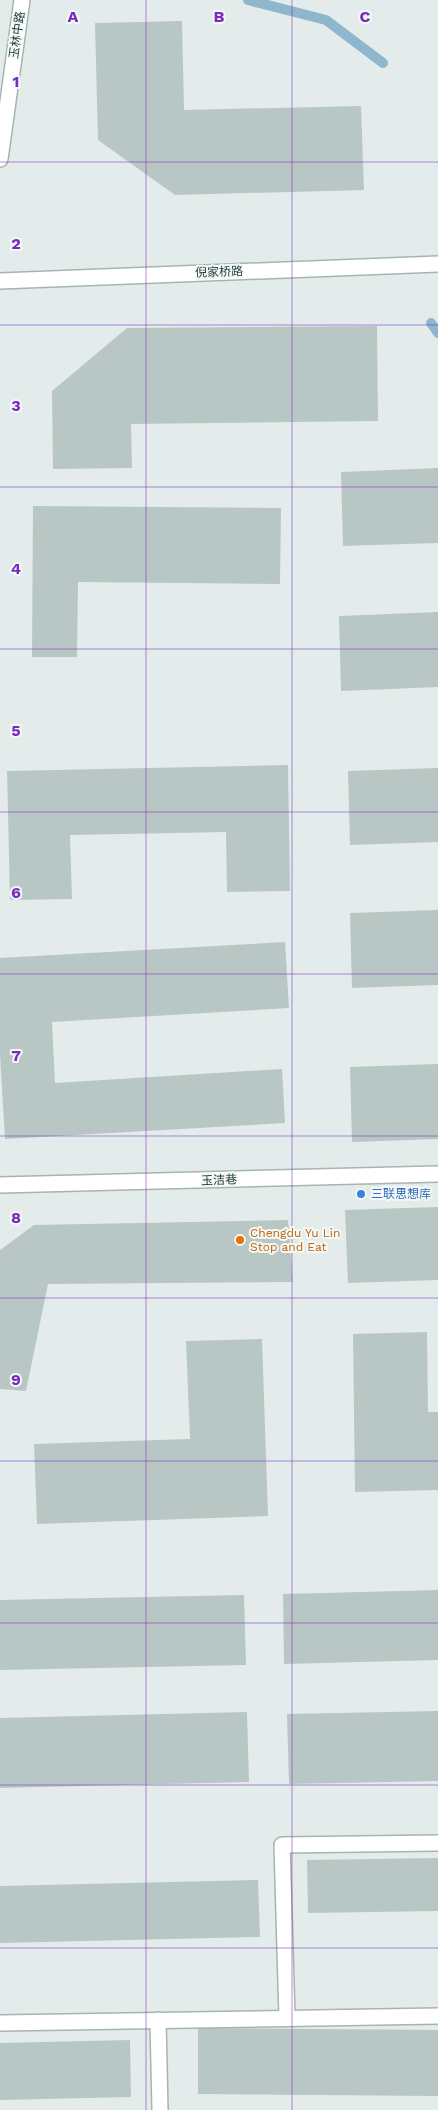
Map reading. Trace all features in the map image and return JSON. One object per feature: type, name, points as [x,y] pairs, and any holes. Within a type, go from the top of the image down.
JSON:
[{"type":"main road","name":"玉林中路","points":[[0,159],[22,0]]},
{"type":"main road","name":"倪家桥路","points":[[0,281],[438,264]]},
{"type":"main road","name":"玉洁巷","points":[[0,1185],[438,1174]]},
{"type":"main road","points":[[287,2018],[282,1845],[438,1843]]},
{"type":"main road","points":[[0,2023],[438,2016]]},
{"type":"main road","points":[[158,2020],[160,2110]]},
{"type":"building","points":[[182,21],[184,110],[361,106],[364,190],[175,195],[98,140],[95,23]]},
{"type":"building","points":[[377,326],[378,421],[131,424],[132,468],[53,469],[52,391],[127,328]]},
{"type":"building","points":[[438,468],[438,543],[343,546],[341,472]]},
{"type":"building","points":[[33,506],[281,508],[280,584],[78,582],[77,657],[32,657]]},
{"type":"building","points":[[438,612],[438,687],[341,691],[339,616]]},
{"type":"building","points":[[288,765],[290,891],[227,892],[226,832],[70,835],[72,899],[10,900],[7,771]]},
{"type":"building","points":[[438,768],[438,842],[350,845],[348,771]]},
{"type":"building","points":[[438,910],[438,985],[352,988],[350,913]]},
{"type":"building","points":[[285,942],[289,1008],[52,1022],[55,1083],[282,1069],[285,1123],[5,1139],[0,1055],[0,958]]},
{"type":"building","points":[[438,1064],[438,1139],[352,1142],[350,1067]]},
{"type":"building","points":[[438,1207],[438,1280],[348,1283],[345,1210]]},
{"type":"building","points":[[288,1220],[293,1282],[48,1284],[26,1391],[0,1389],[0,1250],[34,1225]]},
{"type":"building","points":[[427,1332],[428,1412],[438,1412],[438,1490],[355,1492],[353,1334]]},
{"type":"building","points":[[262,1339],[268,1516],[37,1524],[34,1444],[190,1439],[186,1341]]},
{"type":"building","points":[[438,1590],[438,1660],[284,1664],[283,1594]]},
{"type":"building","points":[[244,1595],[246,1665],[0,1670],[0,1600]]},
{"type":"building","points":[[438,1711],[438,1781],[289,1784],[287,1714]]},
{"type":"building","points":[[247,1712],[249,1782],[0,1788],[0,1718]]},
{"type":"building","points":[[438,1858],[438,1911],[308,1913],[307,1860]]},
{"type":"building","points":[[258,1880],[260,1937],[0,1943],[0,1886]]},
{"type":"building","points":[[198,2028],[438,2030],[438,2096],[198,2094]]},
{"type":"building","points":[[130,2040],[131,2097],[0,2100],[0,2043]]},
{"type":"waterway","points":[[248,0],[326,20],[383,63]]},
{"type":"waterway","points":[[431,323],[438,333]]},
{"type":"place","name":"三联思想库","points":[[361,1194]]},
{"type":"place","name":"Chengdu Yu Lin Stop and Eat","points":[[240,1240]]}]
